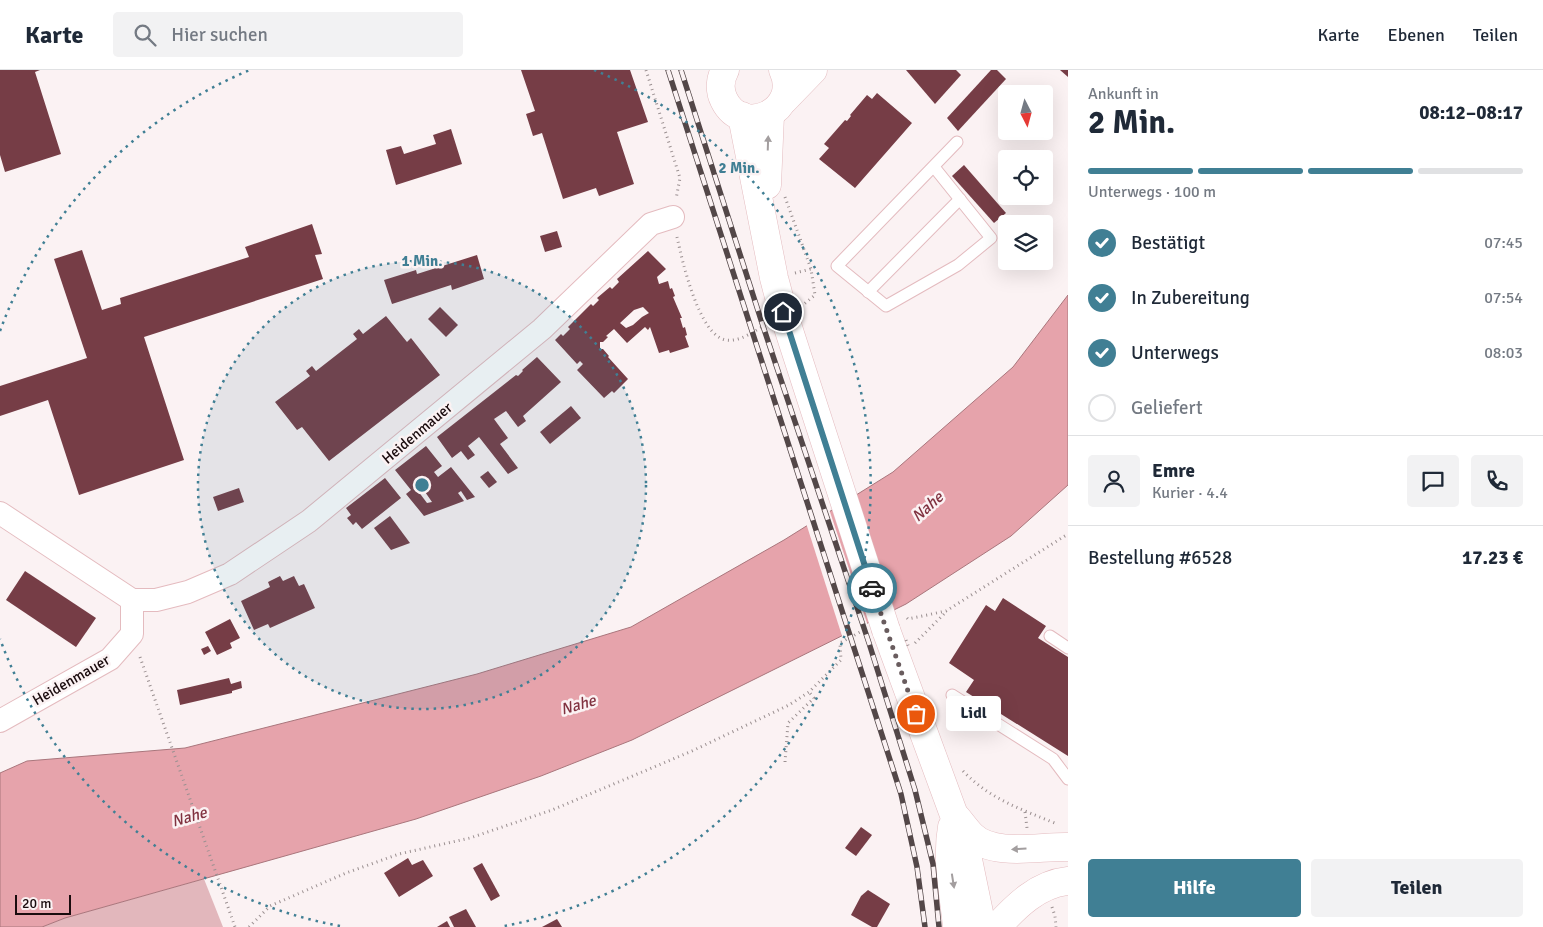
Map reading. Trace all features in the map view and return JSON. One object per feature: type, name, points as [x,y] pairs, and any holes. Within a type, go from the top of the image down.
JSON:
[{"type":"street","points":[[724,70],[721,82],[722,96],[730,109],[742,116],[757,118],[777,107],[813,70]]},
{"type":"street","points":[[767,244],[766,211],[777,107],[786,91],[783,70]]},
{"type":"street","points":[[742,116],[767,244],[783,312],[875,630],[954,815],[969,860],[982,927]]},
{"type":"street","name":"Heidenmauer","points":[[132,600],[156,600],[188,592],[222,578],[309,521],[542,329],[651,224],[672,217]]},
{"type":"street","points":[[0,513],[132,600],[132,634]]},
{"type":"street","name":"Heidenmauer","points":[[0,721],[110,659],[132,634]]},
{"type":"street","points":[[954,815],[973,838],[997,848],[1011,850],[1049,846],[1064,836]]},
{"type":"street","points":[[954,815],[950,850],[957,927]]},
{"type":"street","points":[[997,927],[1020,903],[1032,894],[1055,883],[1068,881]]},
{"type":"lane","points":[[934,167],[991,238],[958,266],[886,306],[837,266],[957,142]]},
{"type":"lane","points":[[868,292],[960,199]]},
{"type":"lane","points":[[1050,636],[1068,648]]},
{"type":"lane","points":[[952,695],[1053,758],[1068,779]]},
{"type":"path","points":[[646,70],[680,178],[672,217]]},
{"type":"path","points":[[909,648],[946,611],[1068,534]]},
{"type":"path","points":[[905,610],[908,619],[946,611]]},
{"type":"path","points":[[249,927],[270,906],[346,873],[398,854],[470,838],[552,810],[692,751],[789,705],[809,692],[841,660],[840,642],[875,630]]},
{"type":"path","points":[[132,634],[236,927]]},
{"type":"path","points":[[785,762],[788,723],[814,698],[809,692]]},
{"type":"path","points":[[1025,811],[1064,836]]},
{"type":"path","points":[[1051,905],[1056,927]]},
{"type":"shaded area","points":[[204,879],[223,927],[42,927],[65,918]]},
{"type":"water","name":"Nahe","points":[[1068,295],[1068,485],[1011,536],[906,604],[632,740],[541,776],[416,819],[65,918],[42,927],[0,927],[0,773],[27,761],[185,748],[477,674],[631,627],[784,540],[893,472],[1013,367]]},
{"type":"pier","points":[[829,509],[868,626],[843,639],[806,523]]},
{"type":"building","points":[[0,70],[40,70],[35,72],[61,154],[5,172],[0,155]]},
{"type":"building","points":[[521,70],[630,70],[648,122],[617,132],[634,184],[599,196],[596,188],[563,199],[542,133],[533,136],[526,114],[535,111]]},
{"type":"building","points":[[906,70],[956,70],[961,75],[935,104]]},
{"type":"building","points":[[991,70],[997,70],[1006,79],[998,85],[998,88],[958,131],[947,118]]},
{"type":"building","points":[[1060,70],[1068,70],[1068,77]]},
{"type":"building","points":[[877,93],[912,123],[855,188],[819,159],[829,148],[824,144],[845,120],[847,121],[867,95],[872,99]]},
{"type":"building","points":[[451,129],[462,164],[396,185],[386,150],[401,146],[404,154],[436,144],[433,135]]},
{"type":"building","points":[[964,165],[1006,213],[998,215],[998,220],[994,223],[952,176]]},
{"type":"building","points":[[312,224],[322,254],[315,255],[323,279],[144,337],[184,460],[79,495],[48,400],[0,416],[0,386],[87,358],[54,259],[82,250],[102,310],[121,304],[120,298],[249,257],[245,247]]},
{"type":"building","points":[[557,231],[562,247],[545,252],[540,236]]},
{"type":"building","points":[[648,251],[666,269],[657,277],[659,284],[668,281],[670,289],[672,288],[675,296],[673,297],[682,318],[680,318],[683,328],[685,327],[687,335],[685,336],[689,347],[670,353],[669,350],[659,353],[650,327],[648,330],[645,327],[627,343],[614,329],[606,336],[608,337],[603,342],[600,342],[600,349],[603,349],[628,379],[614,393],[612,391],[604,398],[577,370],[583,364],[580,361],[577,364],[555,340],[561,334],[563,336],[570,329],[568,327],[591,304],[593,306],[599,300],[597,298],[610,287],[612,289],[619,282],[617,279]],"holes":[[[643,307],[649,313],[626,328],[620,323],[634,310]]]},
{"type":"building","points":[[477,255],[484,279],[452,290],[451,285],[392,304],[384,280],[416,270],[417,274]]},
{"type":"building","points":[[440,307],[458,325],[446,337],[428,319]]},
{"type":"building","points":[[386,316],[407,342],[411,338],[440,375],[329,461],[302,427],[297,430],[275,402],[310,376],[306,371],[312,366],[316,371],[357,339],[353,334],[359,329],[363,334]]},
{"type":"building","points":[[537,357],[561,382],[523,416],[526,421],[518,427],[506,411],[494,419],[508,438],[500,444],[518,468],[508,474],[479,437],[468,446],[475,455],[468,460],[461,451],[452,458],[437,437],[516,375],[518,376]]},
{"type":"building","points":[[571,406],[581,418],[550,444],[540,432]]},
{"type":"building","points":[[426,446],[442,466],[434,472],[438,477],[451,467],[475,497],[467,500],[461,491],[458,493],[464,501],[424,516],[406,494],[411,490],[395,470]],"holes":[[[424,480],[427,486],[423,489],[432,502],[427,503],[415,487]]]},
{"type":"building","points":[[488,471],[497,482],[489,488],[480,477]]},
{"type":"building","points":[[385,478],[401,498],[362,529],[356,522],[353,525],[347,518],[351,515],[346,508]]},
{"type":"building","points":[[239,488],[244,502],[218,511],[213,497]]},
{"type":"building","points":[[390,516],[410,543],[391,550],[374,528]]},
{"type":"building","points":[[25,571],[96,618],[76,647],[6,600]]},
{"type":"building","points":[[280,576],[283,581],[294,576],[299,586],[304,584],[315,608],[270,628],[268,624],[254,630],[241,601],[270,587],[268,582]]},
{"type":"building","points":[[1003,598],[1046,626],[1038,638],[1068,657],[1068,756],[966,692],[974,680],[949,663],[986,605],[995,611]]},
{"type":"building","points":[[230,619],[240,638],[230,643],[232,648],[217,655],[205,632]]},
{"type":"building","points":[[208,646],[211,651],[204,655],[201,649]]},
{"type":"building","points":[[229,678],[231,684],[241,681],[242,688],[232,691],[232,693],[180,705],[177,690]]},
{"type":"building","points":[[861,827],[872,835],[856,856],[845,848]]},
{"type":"building","points":[[408,858],[412,865],[423,860],[433,876],[399,897],[384,873]]},
{"type":"building","points":[[482,863],[500,896],[491,901],[473,868]]},
{"type":"building","points":[[868,890],[890,904],[877,927],[872,927],[851,915],[861,896]]},
{"type":"building","points":[[466,909],[476,927],[454,927],[449,917]]},
{"type":"building","points":[[557,919],[562,927],[542,927]]},
{"type":"building","points":[[447,921],[450,927],[437,927]]},
{"type":"railway","points":[[668,70],[901,794],[917,867],[925,927]]},
{"type":"railway","points":[[681,70],[762,323],[869,643],[915,790],[933,864],[939,927]]},
{"type":"way so far","points":[[872,588],[916,714]]},
{"type":"place","name":"Lidl","points":[[916,714]]},
{"type":"route","points":[[783,312],[872,588]]}]
